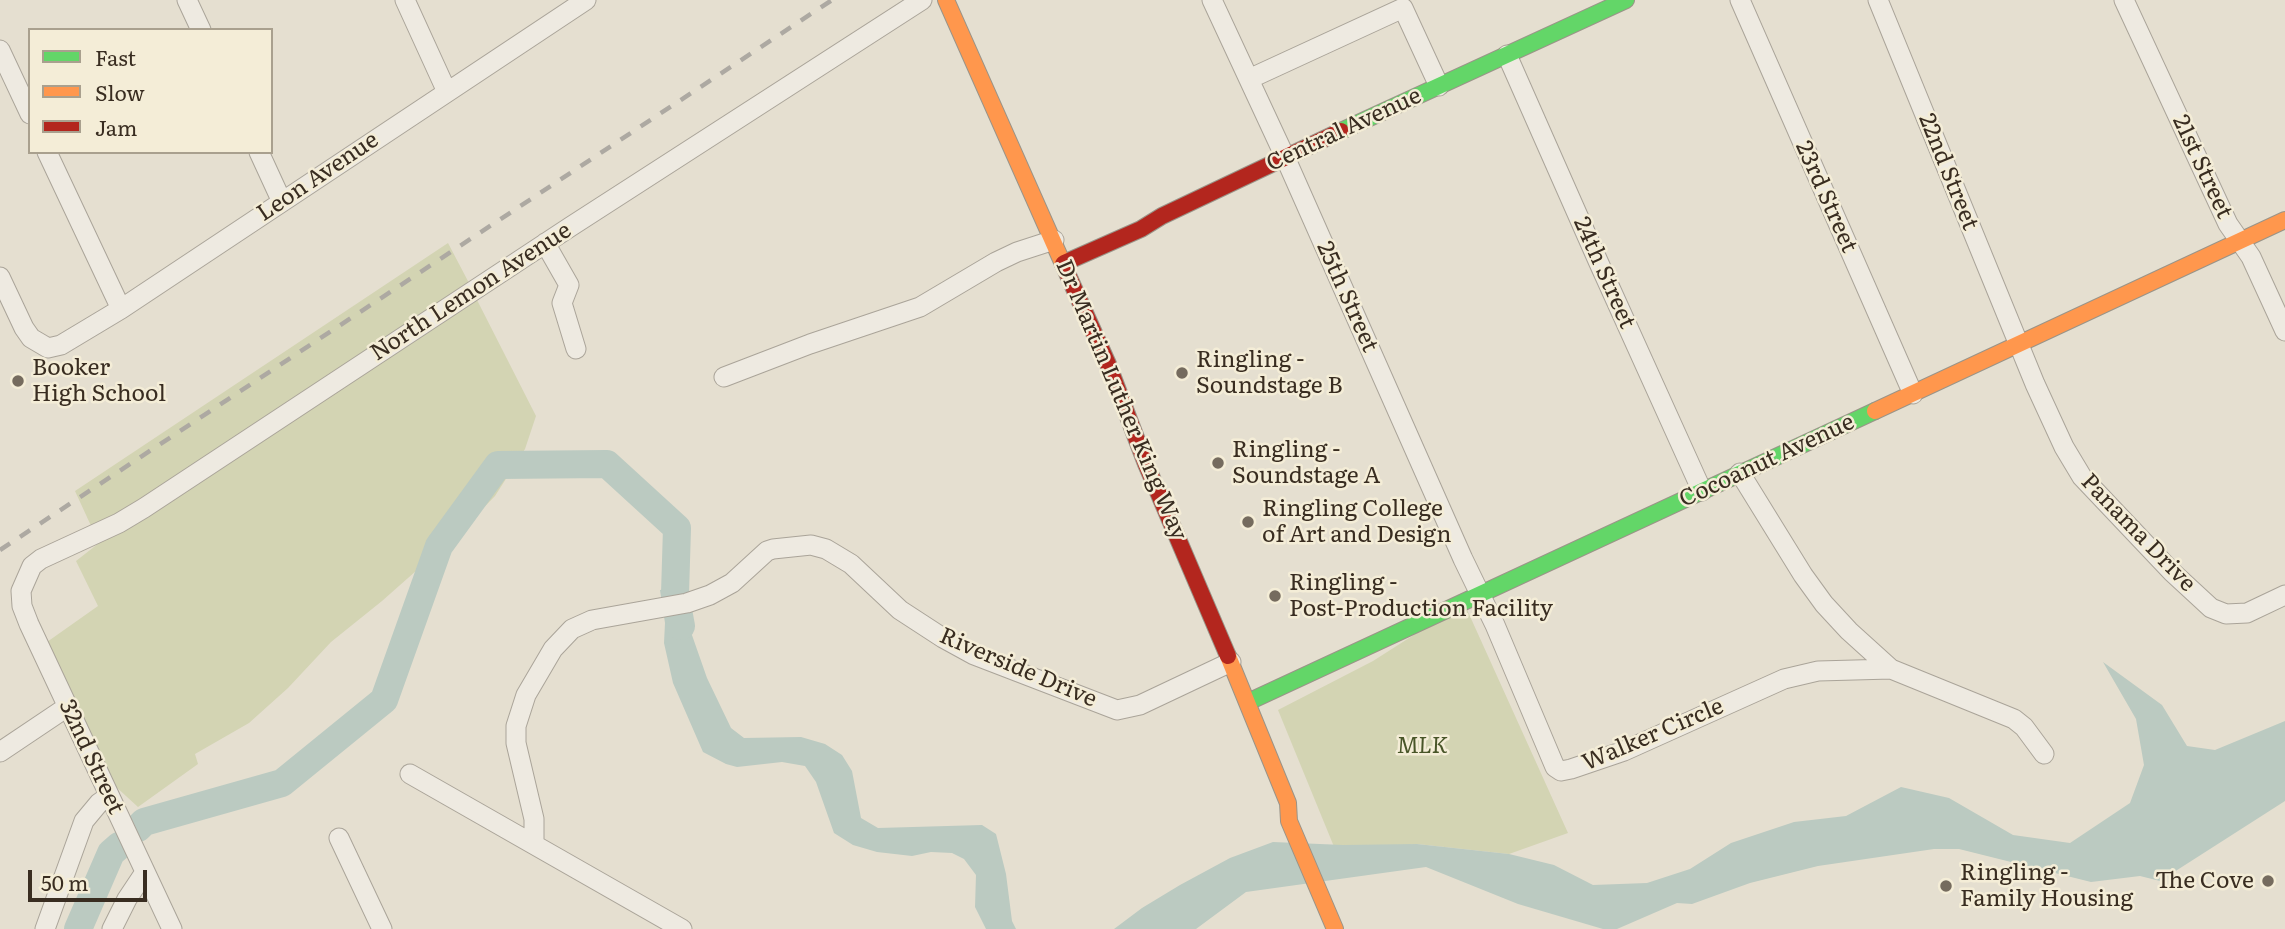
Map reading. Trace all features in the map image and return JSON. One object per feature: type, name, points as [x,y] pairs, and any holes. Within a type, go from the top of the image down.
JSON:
[{"type":"street","points":[[187,0],[200,28]]},
{"type":"street","points":[[405,0],[447,92]]},
{"type":"street","name":"Leon Avenue","points":[[0,277],[31,338],[48,348],[72,340],[586,0]]},
{"type":"street","name":"North Lemon Avenue","points":[[23,583],[36,562],[145,508],[545,243],[922,0]]},
{"type":"street","name":"Dr Martin Luther King Way","points":[[946,0],[1108,364],[1146,464],[1296,817],[1335,929]]},
{"type":"street","name":"25th Street","points":[[1212,0],[1481,596]]},
{"type":"street","name":"Central Avenue","points":[[1064,263],[1626,0]]},
{"type":"street","name":"23rd Street","points":[[1740,0],[1913,394]]},
{"type":"street","name":"22nd Street","points":[[1878,0],[2019,344]]},
{"type":"street","name":"21st Street","points":[[2124,0],[2228,224],[2252,257],[2285,331]]},
{"type":"street","points":[[1249,79],[1403,8],[1439,86]]},
{"type":"street","points":[[0,50],[28,110]]},
{"type":"street","name":"24th Street","points":[[1507,55],[1702,491]]},
{"type":"street","points":[[48,154],[121,309]]},
{"type":"street","points":[[259,154],[282,202]]},
{"type":"street","name":"Cocoanut Avenue","points":[[1248,702],[2285,220]]},
{"type":"street","points":[[724,377],[810,344],[920,307],[996,262],[1054,240]]},
{"type":"street","points":[[545,243],[569,285],[562,303],[576,349]]},
{"type":"street","name":"Panama Drive","points":[[2019,344],[2064,447],[2082,477],[2172,572],[2211,608],[2226,614],[2247,613],[2285,596]]},
{"type":"street","name":"Walker Circle","points":[[1740,473],[1803,575],[1824,604],[1849,631],[1891,668],[2014,719],[2024,727],[2044,754]]},
{"type":"street","name":"Riverside Drive","points":[[534,843],[534,819],[516,743],[516,726],[526,695],[553,649],[572,629],[592,620],[687,603],[710,595],[732,583],[767,551],[811,545],[826,549],[844,559],[900,610],[943,638],[974,654],[1117,710],[1140,705],[1231,662]]},
{"type":"street","name":"32nd Street","points":[[23,583],[21,598],[29,624],[172,929]]},
{"type":"street","name":"Walker Circle","points":[[1481,596],[1551,760],[1561,771],[1624,751],[1784,679],[1818,671],[1891,668]]},
{"type":"street","points":[[0,751],[67,708]]},
{"type":"street","points":[[411,774],[682,929]]},
{"type":"street","points":[[45,929],[85,821],[99,803],[109,796]]},
{"type":"street","points":[[339,838],[382,929]]},
{"type":"street","points":[[112,929],[145,872]]},
{"type":"green space","points":[[448,243],[469,283],[140,501],[92,528],[75,491]]},
{"type":"green space","points":[[476,298],[536,416],[525,449],[495,496],[460,532],[331,642],[288,688],[249,723],[195,754],[198,764],[138,807],[114,785],[47,642],[98,606],[76,561],[99,543]]},
{"type":"green space","name":"MLK","points":[[1464,603],[1568,833],[1509,854],[1417,844],[1337,854],[1278,710],[1373,661]]},
{"type":"shaded area","points":[[684,587],[686,618],[707,678],[731,728],[744,738],[801,737],[825,744],[842,755],[852,771],[861,818],[878,828],[982,825],[996,834],[1006,874],[1012,921],[1016,929],[986,929],[975,907],[976,875],[964,859],[952,853],[931,852],[912,856],[877,852],[853,845],[834,833],[816,782],[805,766],[782,762],[737,767],[703,752],[673,683],[664,643],[665,623],[660,590]]},
{"type":"shaded area","points":[[2103,662],[2162,705],[2187,746],[2215,750],[2285,721],[2285,801],[2160,881],[2140,876],[2091,882],[1959,849],[1934,849],[1818,866],[1750,883],[1692,904],[1677,903],[1617,929],[1603,929],[1518,904],[1426,867],[1246,892],[1196,929],[1114,929],[1180,885],[1230,858],[1273,842],[1417,844],[1509,854],[1554,865],[1593,885],[1647,883],[1690,869],[1731,843],[1794,822],[1846,816],[1901,787],[1949,798],[2013,835],[2070,843],[2130,803],[2144,765],[2136,719]]},
{"type":"waterway","points":[[138,828],[144,822],[282,783],[384,700],[439,546],[498,465],[607,464],[677,528],[675,594],[681,626]]},
{"type":"waterway","points":[[78,929],[111,853],[119,846]]},
{"type":"railway","points":[[0,550],[832,0]]},
{"type":"traffic: fast","points":[[1341,131],[1626,0]]},
{"type":"traffic: fast","points":[[1248,702],[1875,411]]},
{"type":"traffic: slow","points":[[946,0],[1063,264]]},
{"type":"traffic: slow","points":[[1875,411],[2285,220]]},
{"type":"traffic: slow","points":[[1228,656],[1288,803],[1289,821],[1335,929]]},
{"type":"traffic: jam","points":[[1064,263],[1141,229],[1162,216],[1341,131]]},
{"type":"traffic: jam","points":[[1063,264],[1108,364],[1146,464],[1228,656]]},
{"type":"place","name":"Ringling - Soundstage B","points":[[1182,373]]},
{"type":"place","name":"Booker High School","points":[[18,381]]},
{"type":"place","name":"Ringling - Soundstage A","points":[[1218,463]]},
{"type":"place","name":"Ringling College of Art and Design","points":[[1248,522]]},
{"type":"place","name":"Ringling - Post-Production Facility","points":[[1275,596]]},
{"type":"place","name":"The Cove","points":[[2268,881]]},
{"type":"place","name":"Ringling - Family Housing","points":[[1946,886]]}]
